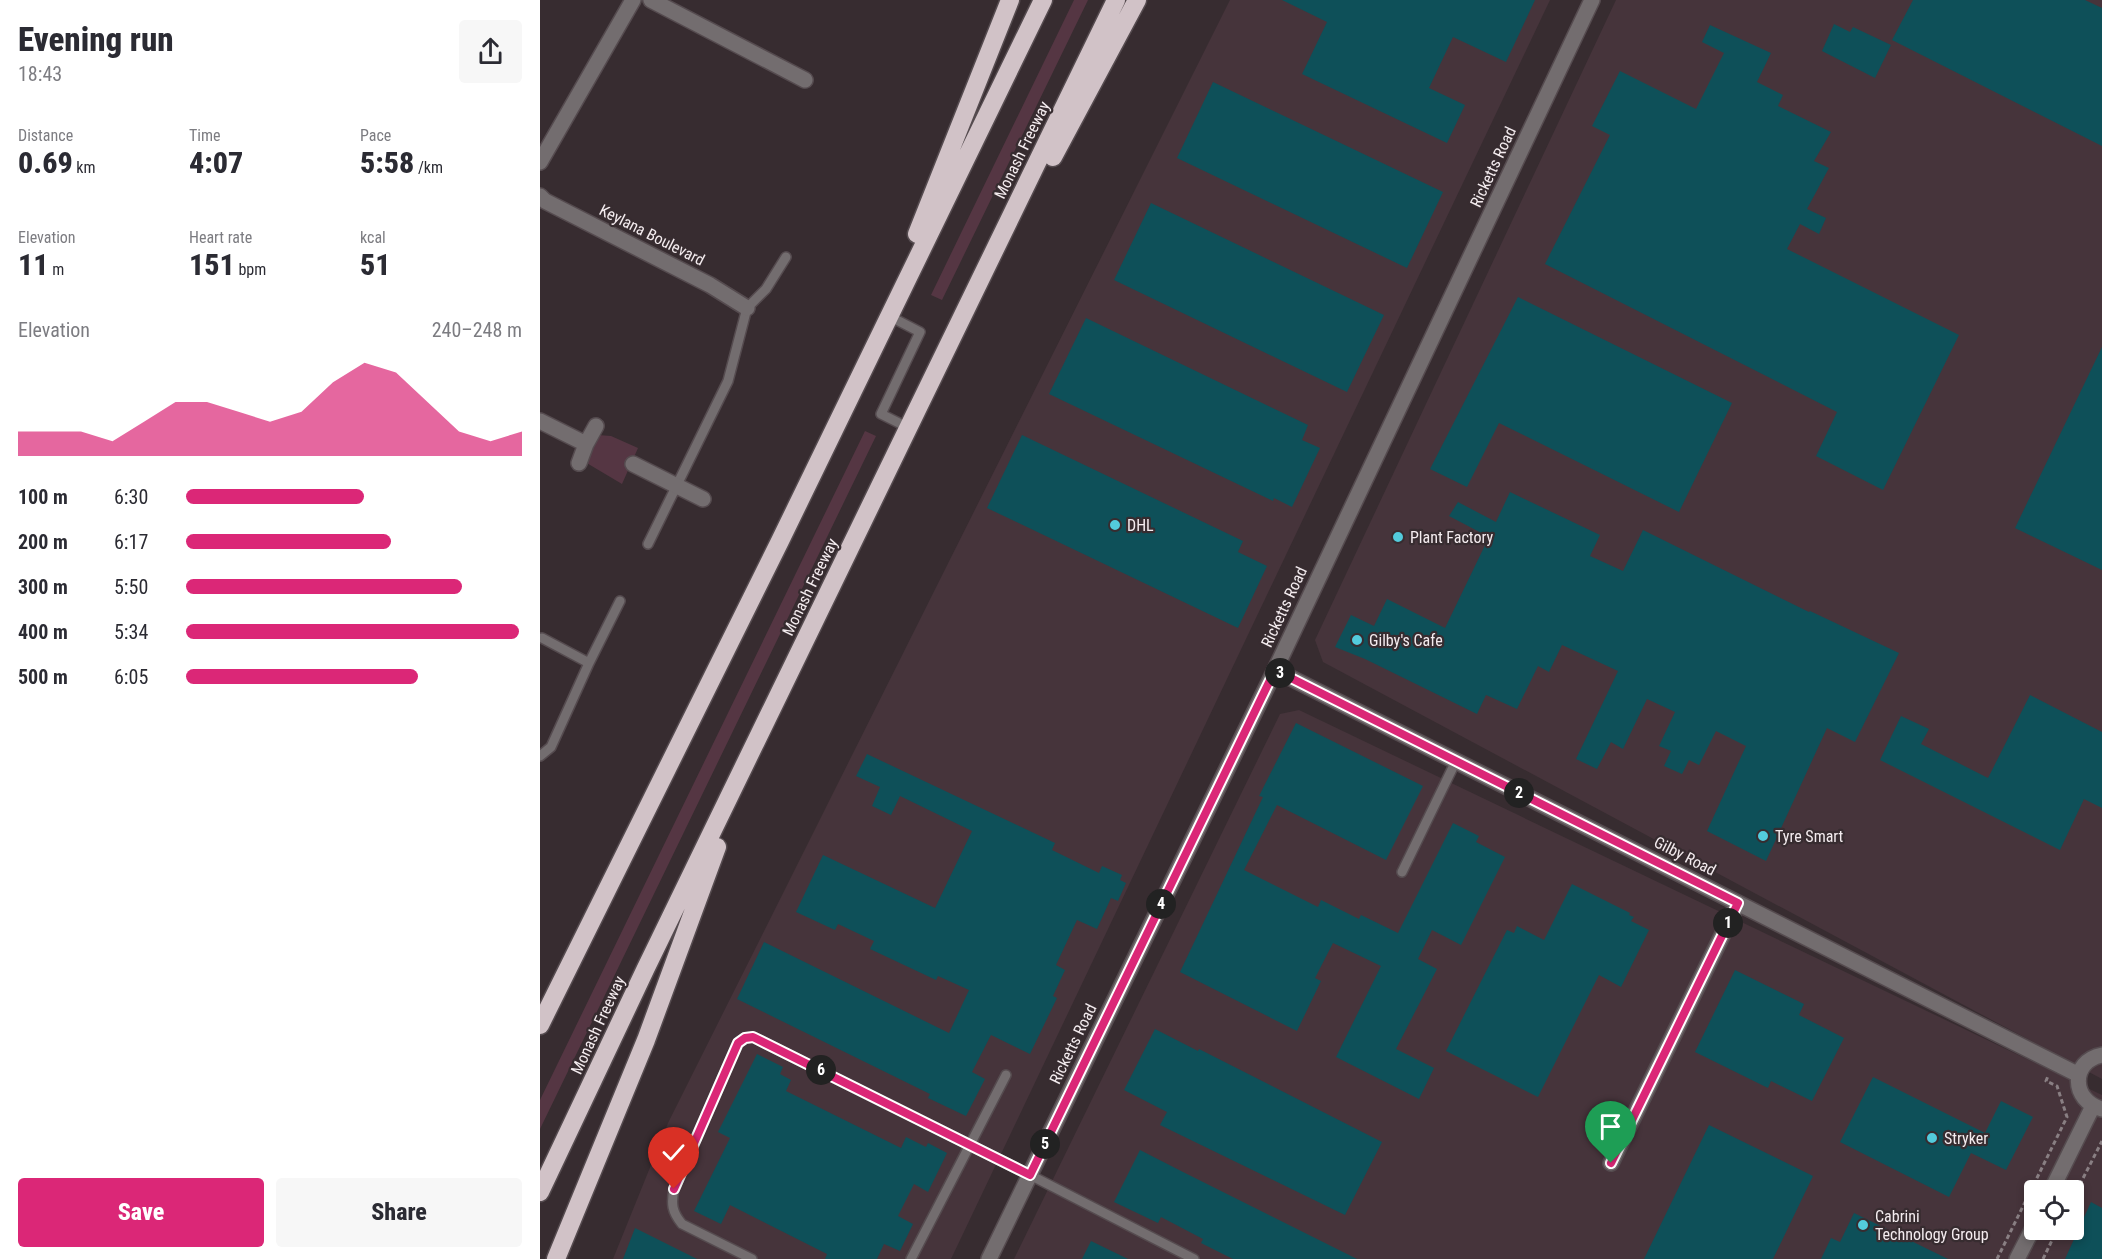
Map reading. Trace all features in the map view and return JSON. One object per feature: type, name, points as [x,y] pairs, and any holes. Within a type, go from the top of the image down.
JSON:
[{"type":"highway","points":[[861,375],[1010,0]]},
{"type":"highway","points":[[540,1025],[861,375],[1043,0]]},
{"type":"highway","name":"Monash Freeway","points":[[540,1192],[1116,0]]},
{"type":"highway","points":[[909,428],[1137,0]]},
{"type":"highway","points":[[556,1259],[646,1040],[750,758]]},
{"type":"street","points":[[540,162],[633,0]]},
{"type":"street","points":[[651,0],[805,80]]},
{"type":"street","name":"Ricketts Road","points":[[989,1259],[1275,670],[1592,0]]},
{"type":"street","name":"Keylana Boulevard","points":[[540,196],[545,201],[710,285],[747,308]]},
{"type":"street","points":[[540,421],[585,444]]},
{"type":"street","points":[[579,463],[585,444],[597,426]]},
{"type":"street","points":[[633,464],[703,499]]},
{"type":"street","name":"Gilby Road","points":[[1275,670],[2079,1075]]},
{"type":"street","points":[[1611,1163],[1738,903]]},
{"type":"street","points":[[2057,1180],[2097,1107],[2085,1101],[2080,1093],[2079,1075],[2083,1066],[2102,1055]]},
{"type":"street","points":[[2018,1259],[2027,1240]]},
{"type":"lane","points":[[648,544],[728,381],[747,308],[766,290],[786,258]]},
{"type":"lane","points":[[889,316],[920,332],[881,414],[909,428]]},
{"type":"lane","points":[[540,756],[551,747],[620,602]]},
{"type":"lane","points":[[542,638],[589,663]]},
{"type":"lane","points":[[1402,872],[1456,761]]},
{"type":"lane","points":[[752,1259],[682,1224],[674,1214],[671,1201],[674,1189],[738,1043],[745,1038],[753,1037],[1194,1259]]},
{"type":"lane","points":[[911,1259],[1006,1075]]},
{"type":"path","points":[[1997,1259],[2067,1117],[2057,1086],[2046,1081],[2055,1062]]},
{"type":"path","points":[[2082,1180],[2102,1141]]},
{"type":"path","points":[[2043,1259],[2052,1240]]},
{"type":"shaded area","points":[[1074,0],[1088,0],[942,300],[931,295]]},
{"type":"shaded area","points":[[1230,0],[1550,0],[951,1259],[613,1259],[668,1123]]},
{"type":"shaded area","points":[[1616,0],[2102,0],[2102,1079],[1323,662],[1315,640]]},
{"type":"shaded area","points":[[865,431],[876,436],[540,1129],[540,1100]]},
{"type":"shaded area","points":[[598,435],[611,436],[638,448],[622,484],[585,462]]},
{"type":"shaded area","points":[[1299,710],[2102,1095],[2102,1259],[1014,1259],[1280,714]]},
{"type":"building","points":[[1282,0],[1535,0],[1506,62],[1453,37],[1429,88],[1465,105],[1447,143],[1302,74],[1327,22]]},
{"type":"building","points":[[1913,0],[2085,0],[2102,8],[2102,146],[1892,40]]},
{"type":"building","points":[[1834,24],[1850,32],[1853,27],[1891,45],[1875,78],[1822,51]]},
{"type":"building","points":[[1710,25],[1771,53],[1757,82],[1783,95],[1778,106],[1831,132],[1814,161],[1829,168],[1807,209],[1826,218],[1819,234],[1800,224],[1787,249],[1959,335],[1883,490],[1816,456],[1837,412],[1545,264],[1610,135],[1592,126],[1620,71],[1696,109],[1724,53],[1702,42]]},
{"type":"building","points":[[1213,82],[1443,192],[1407,268],[1177,158]]},
{"type":"building","points":[[1151,203],[1384,315],[1347,392],[1114,280]]},
{"type":"building","points":[[1518,297],[1732,403],[1679,512],[1499,423],[1467,487],[1430,469]]},
{"type":"building","points":[[1086,318],[1308,425],[1302,440],[1320,448],[1292,507],[1274,498],[1273,501],[1049,394]]},
{"type":"building","points":[[2102,347],[2102,570],[2015,528]]},
{"type":"building","name":"DHL","points":[[1022,435],[1243,541],[1238,552],[1267,566],[1238,628],[987,508]]},
{"type":"building","points":[[1510,492],[1600,535],[1590,556],[1623,571],[1643,530],[1809,612],[1899,653],[1855,742],[1827,728],[1766,861],[1707,831],[1746,746],[1716,731],[1699,765],[1689,760],[1682,774],[1664,766],[1671,751],[1659,746],[1675,712],[1647,699],[1623,749],[1611,742],[1597,769],[1576,759],[1618,671],[1562,645],[1549,672],[1538,666],[1517,709],[1486,695],[1477,714],[1365,659],[1335,647],[1351,615],[1374,626],[1387,599],[1445,628],[1489,537],[1449,516],[1458,502],[1496,522]]},
{"type":"building","points":[[2030,695],[2102,732],[2102,808],[2084,799],[2060,850],[1880,760],[1901,716],[1929,729],[1921,744],[1988,778]]},
{"type":"building","points":[[1296,723],[1423,786],[1386,860],[1277,805],[1244,870],[1318,907],[1321,900],[1359,919],[1361,915],[1398,933],[1453,823],[1479,836],[1476,842],[1505,857],[1461,945],[1432,930],[1418,959],[1437,969],[1396,1049],[1434,1068],[1419,1099],[1336,1057],[1381,966],[1333,943],[1315,978],[1321,981],[1297,1031],[1180,972],[1263,797],[1259,796]]},
{"type":"building","points":[[867,754],[1055,843],[1052,850],[1099,873],[1102,866],[1122,875],[1120,880],[1126,883],[1118,901],[1111,898],[1097,929],[1077,920],[1056,965],[1065,970],[1053,996],[1057,998],[1030,1054],[991,1035],[972,1072],[985,1079],[966,1116],[928,1098],[930,1094],[737,999],[764,942],[949,1033],[969,990],[938,976],[936,980],[870,949],[874,941],[838,924],[835,930],[796,912],[823,855],[935,908],[972,831],[900,796],[891,815],[872,806],[880,787],[856,776]]},
{"type":"building","points":[[1572,884],[1630,913],[1629,915],[1634,917],[1631,921],[1649,930],[1621,987],[1599,975],[1538,1097],[1446,1051],[1507,930],[1514,933],[1517,926],[1544,940]]},
{"type":"building","points":[[1735,970],[1804,1004],[1799,1015],[1844,1038],[1812,1101],[1771,1081],[1768,1088],[1695,1052]]},
{"type":"building","points":[[1155,1029],[1382,1142],[1345,1215],[1160,1125],[1167,1112],[1124,1090]]},
{"type":"building","points":[[757,1054],[783,1067],[780,1074],[791,1080],[786,1091],[901,1148],[906,1137],[926,1147],[928,1143],[947,1153],[928,1192],[914,1184],[898,1216],[913,1224],[900,1251],[884,1244],[877,1259],[825,1259],[827,1254],[730,1205],[721,1224],[694,1211],[730,1138],[718,1132]]},
{"type":"building","name":"Stryker","points":[[1873,1077],[1985,1133],[2001,1101],[2033,1117],[2006,1170],[1971,1153],[1949,1197],[1840,1142]]},
{"type":"building","points":[[1709,1125],[1813,1176],[1773,1259],[1644,1259]]},
{"type":"building","points":[[1140,1150],[1357,1259],[1233,1259],[1201,1243],[1203,1239],[1161,1217],[1158,1223],[1114,1202]]},
{"type":"building","points":[[2091,1202],[2102,1208],[2102,1259],[2065,1259],[2074,1240],[2084,1240],[2084,1217]]},
{"type":"building","name":"Cabrini Technology Group","points":[[1854,1213],[1948,1259],[1821,1259],[1831,1238],[1840,1242]]},
{"type":"building","points":[[635,1228],[697,1259],[623,1259]]},
{"type":"building","points":[[1091,1241],[1128,1259],[1082,1259]]},
{"type":"place","name":"DHL","points":[[1115,525]]},
{"type":"place","name":"Plant Factory","points":[[1398,537]]},
{"type":"place","name":"Gilby's Cafe","points":[[1357,640]]},
{"type":"place","name":"Tyre Smart","points":[[1763,836]]},
{"type":"place","name":"Stryker","points":[[1932,1138]]},
{"type":"place","name":"Cabrini Technology Group","points":[[1863,1225]]},
{"type":"route","points":[[674,1189],[738,1043],[745,1038],[753,1037],[1030,1175],[1275,670],[1738,903],[1611,1163]]}]
